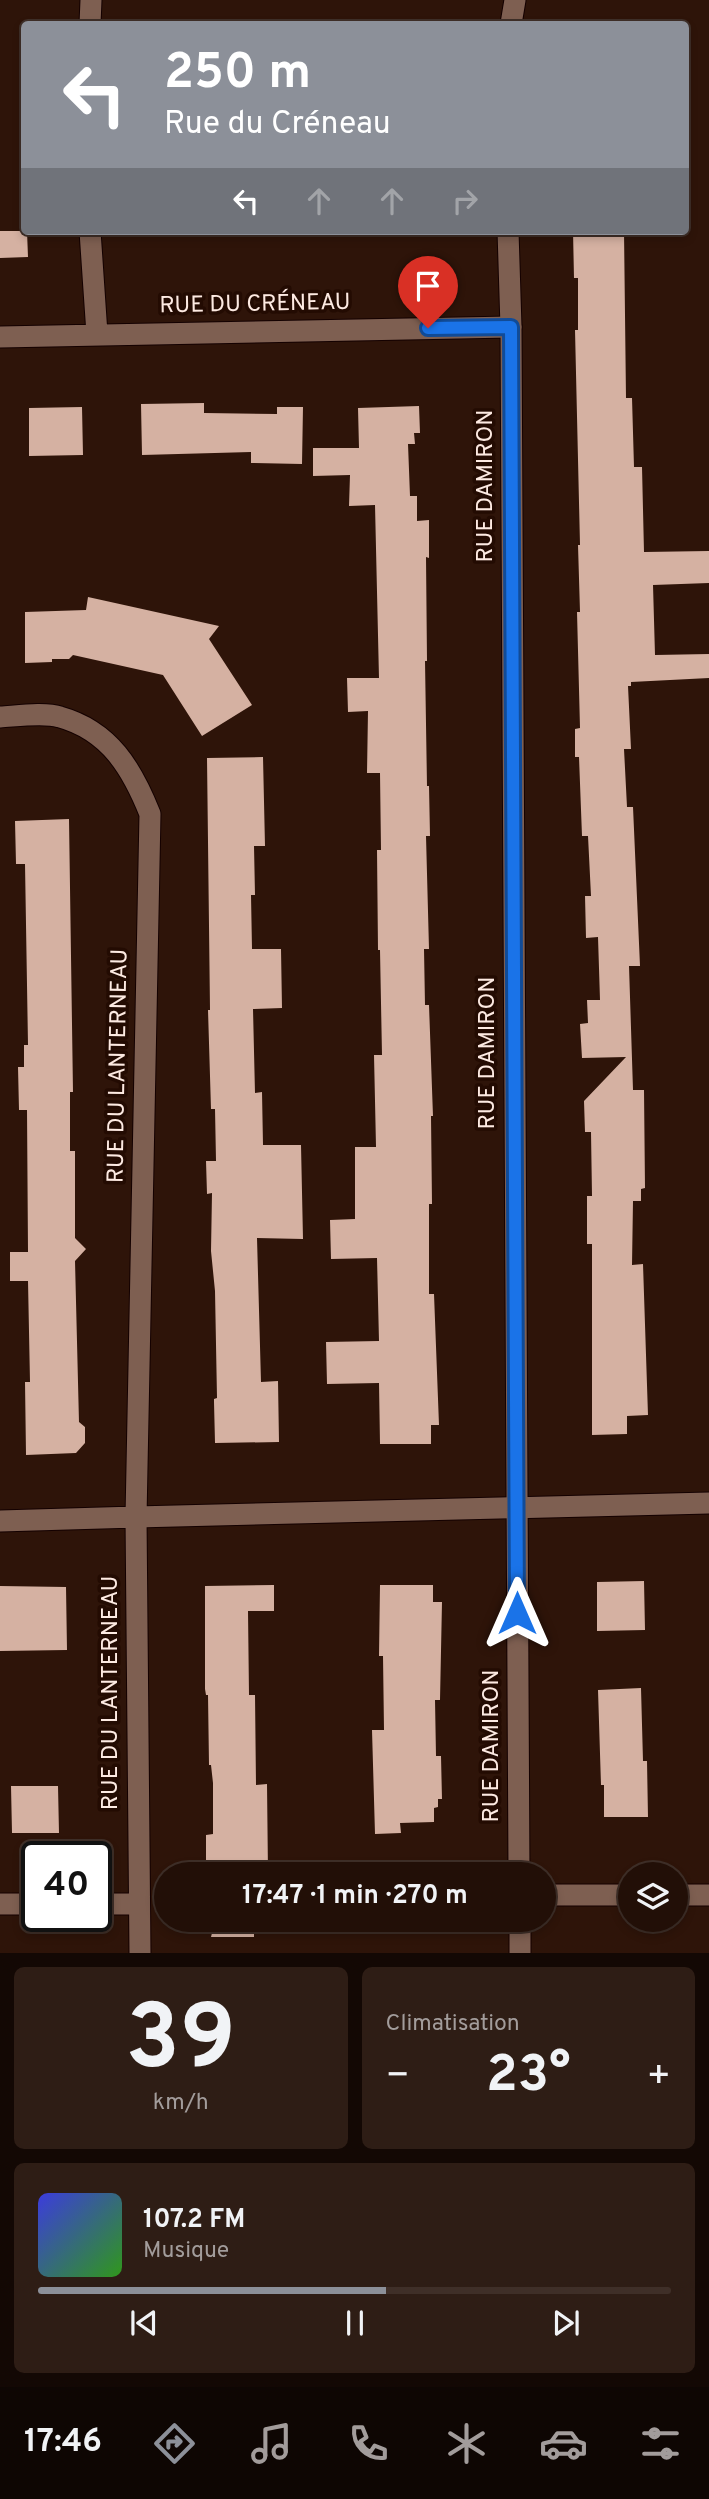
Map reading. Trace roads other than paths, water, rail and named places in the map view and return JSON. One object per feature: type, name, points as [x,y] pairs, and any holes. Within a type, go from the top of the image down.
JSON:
[{"type":"street","points":[[90,21],[91,0]]},
{"type":"street","points":[[512,21],[515,0]]},
{"type":"street","points":[[90,235],[97,334]]},
{"type":"street","name":"RUE DAMIRON","points":[[508,235],[511,327],[519,1862]]},
{"type":"street","name":"RUE DU CRÉNEAU","points":[[0,337],[511,327]]},
{"type":"street","name":"RUE DU LANTERNEAU","points":[[0,716],[59,716],[92,731],[121,756],[137,783],[149,814],[136,1517],[140,1953]]},
{"type":"street","points":[[0,1521],[709,1503]]},
{"type":"street","points":[[556,1895],[618,1895]]},
{"type":"street","points":[[688,1895],[709,1895]]},
{"type":"street","points":[[0,1904],[21,1904]]},
{"type":"street","points":[[112,1904],[139,1904]]},
{"type":"street","points":[[520,1932],[520,1953]]}]
